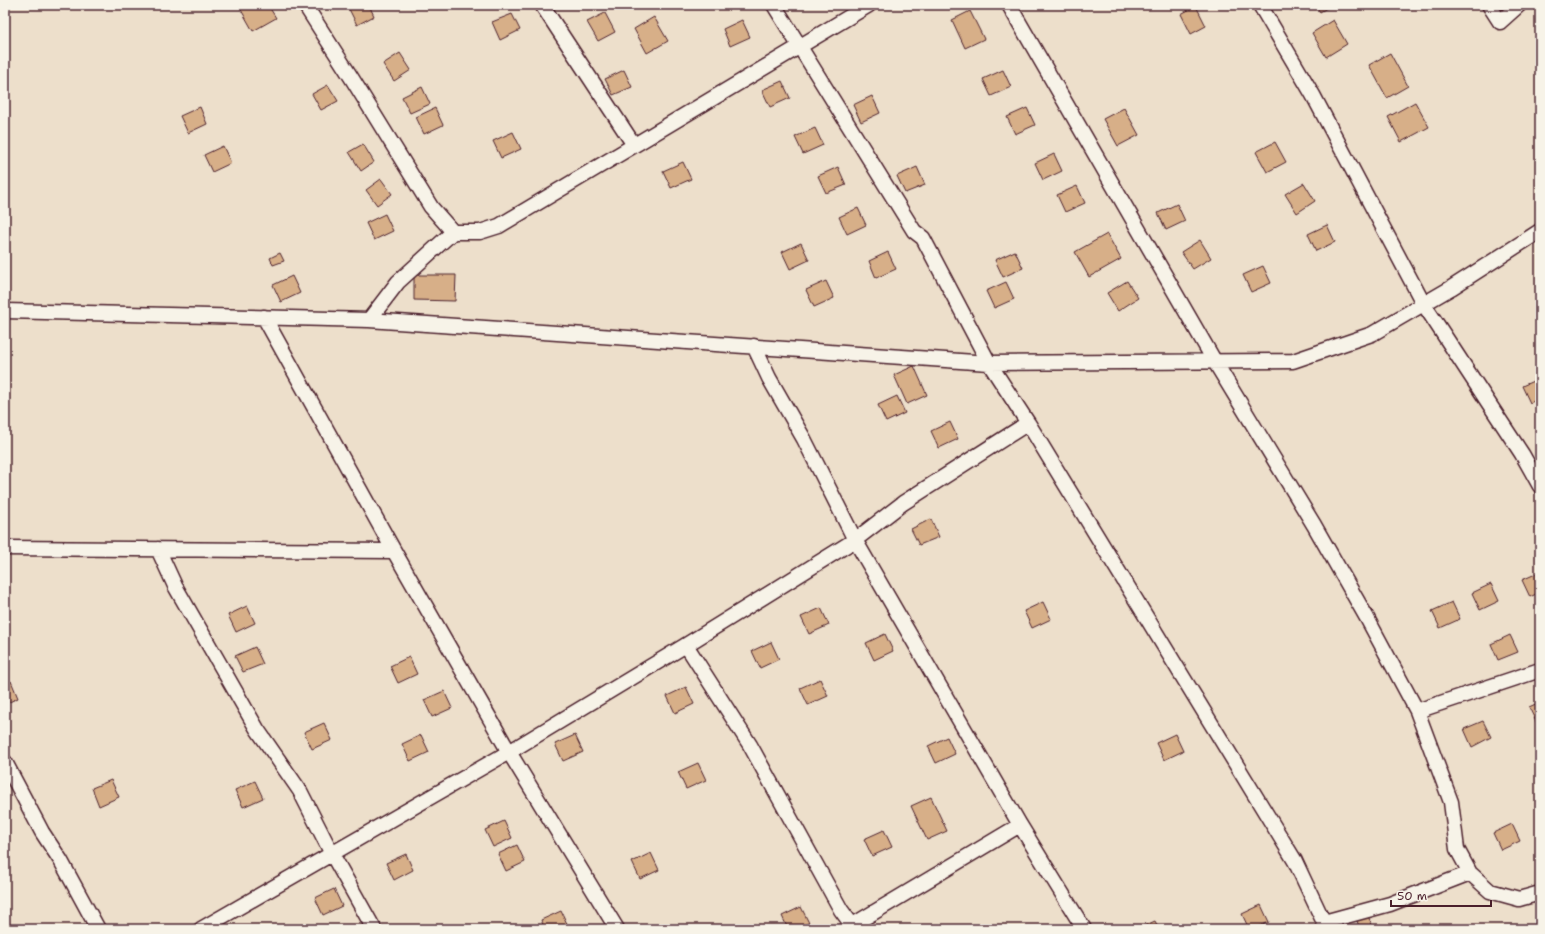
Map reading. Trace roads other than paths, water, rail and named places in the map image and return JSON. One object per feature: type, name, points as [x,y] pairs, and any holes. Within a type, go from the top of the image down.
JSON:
[{"type":"street","points":[[305,5],[431,207],[453,232]]},
{"type":"street","points":[[542,5],[634,145]]},
{"type":"street","points":[[774,5],[914,231],[923,238],[989,363],[1028,422],[1295,860],[1325,926],[1390,904],[1470,873]]},
{"type":"street","points":[[369,320],[398,282],[453,232],[480,232],[499,226],[869,5]]},
{"type":"street","points":[[1009,5],[1215,362],[1314,525],[1367,618],[1417,711],[1451,802],[1457,849],[1470,873],[1490,891],[1519,899],[1540,893]]},
{"type":"street","points":[[1260,5],[1313,94],[1423,303],[1522,454],[1540,486]]},
{"type":"street","points":[[1489,5],[1500,22],[1519,5]]},
{"type":"street","points":[[5,311],[369,320],[989,363],[1293,361],[1372,334],[1485,267],[1540,231]]},
{"type":"street","points":[[264,317],[394,551],[509,752],[617,929]]},
{"type":"street","points":[[754,346],[769,378],[804,439],[855,540],[1020,826],[1084,929]]},
{"type":"street","points":[[201,929],[509,752],[686,645],[855,540],[903,503],[1028,422]]},
{"type":"street","points":[[5,548],[394,551]]},
{"type":"street","points":[[158,549],[175,586],[257,729],[300,791],[332,854],[374,929]]},
{"type":"street","points":[[686,645],[750,745],[851,928],[1020,826]]},
{"type":"street","points":[[1417,711],[1540,670]]},
{"type":"street","points":[[5,762],[42,832],[61,861],[98,929]]}]
